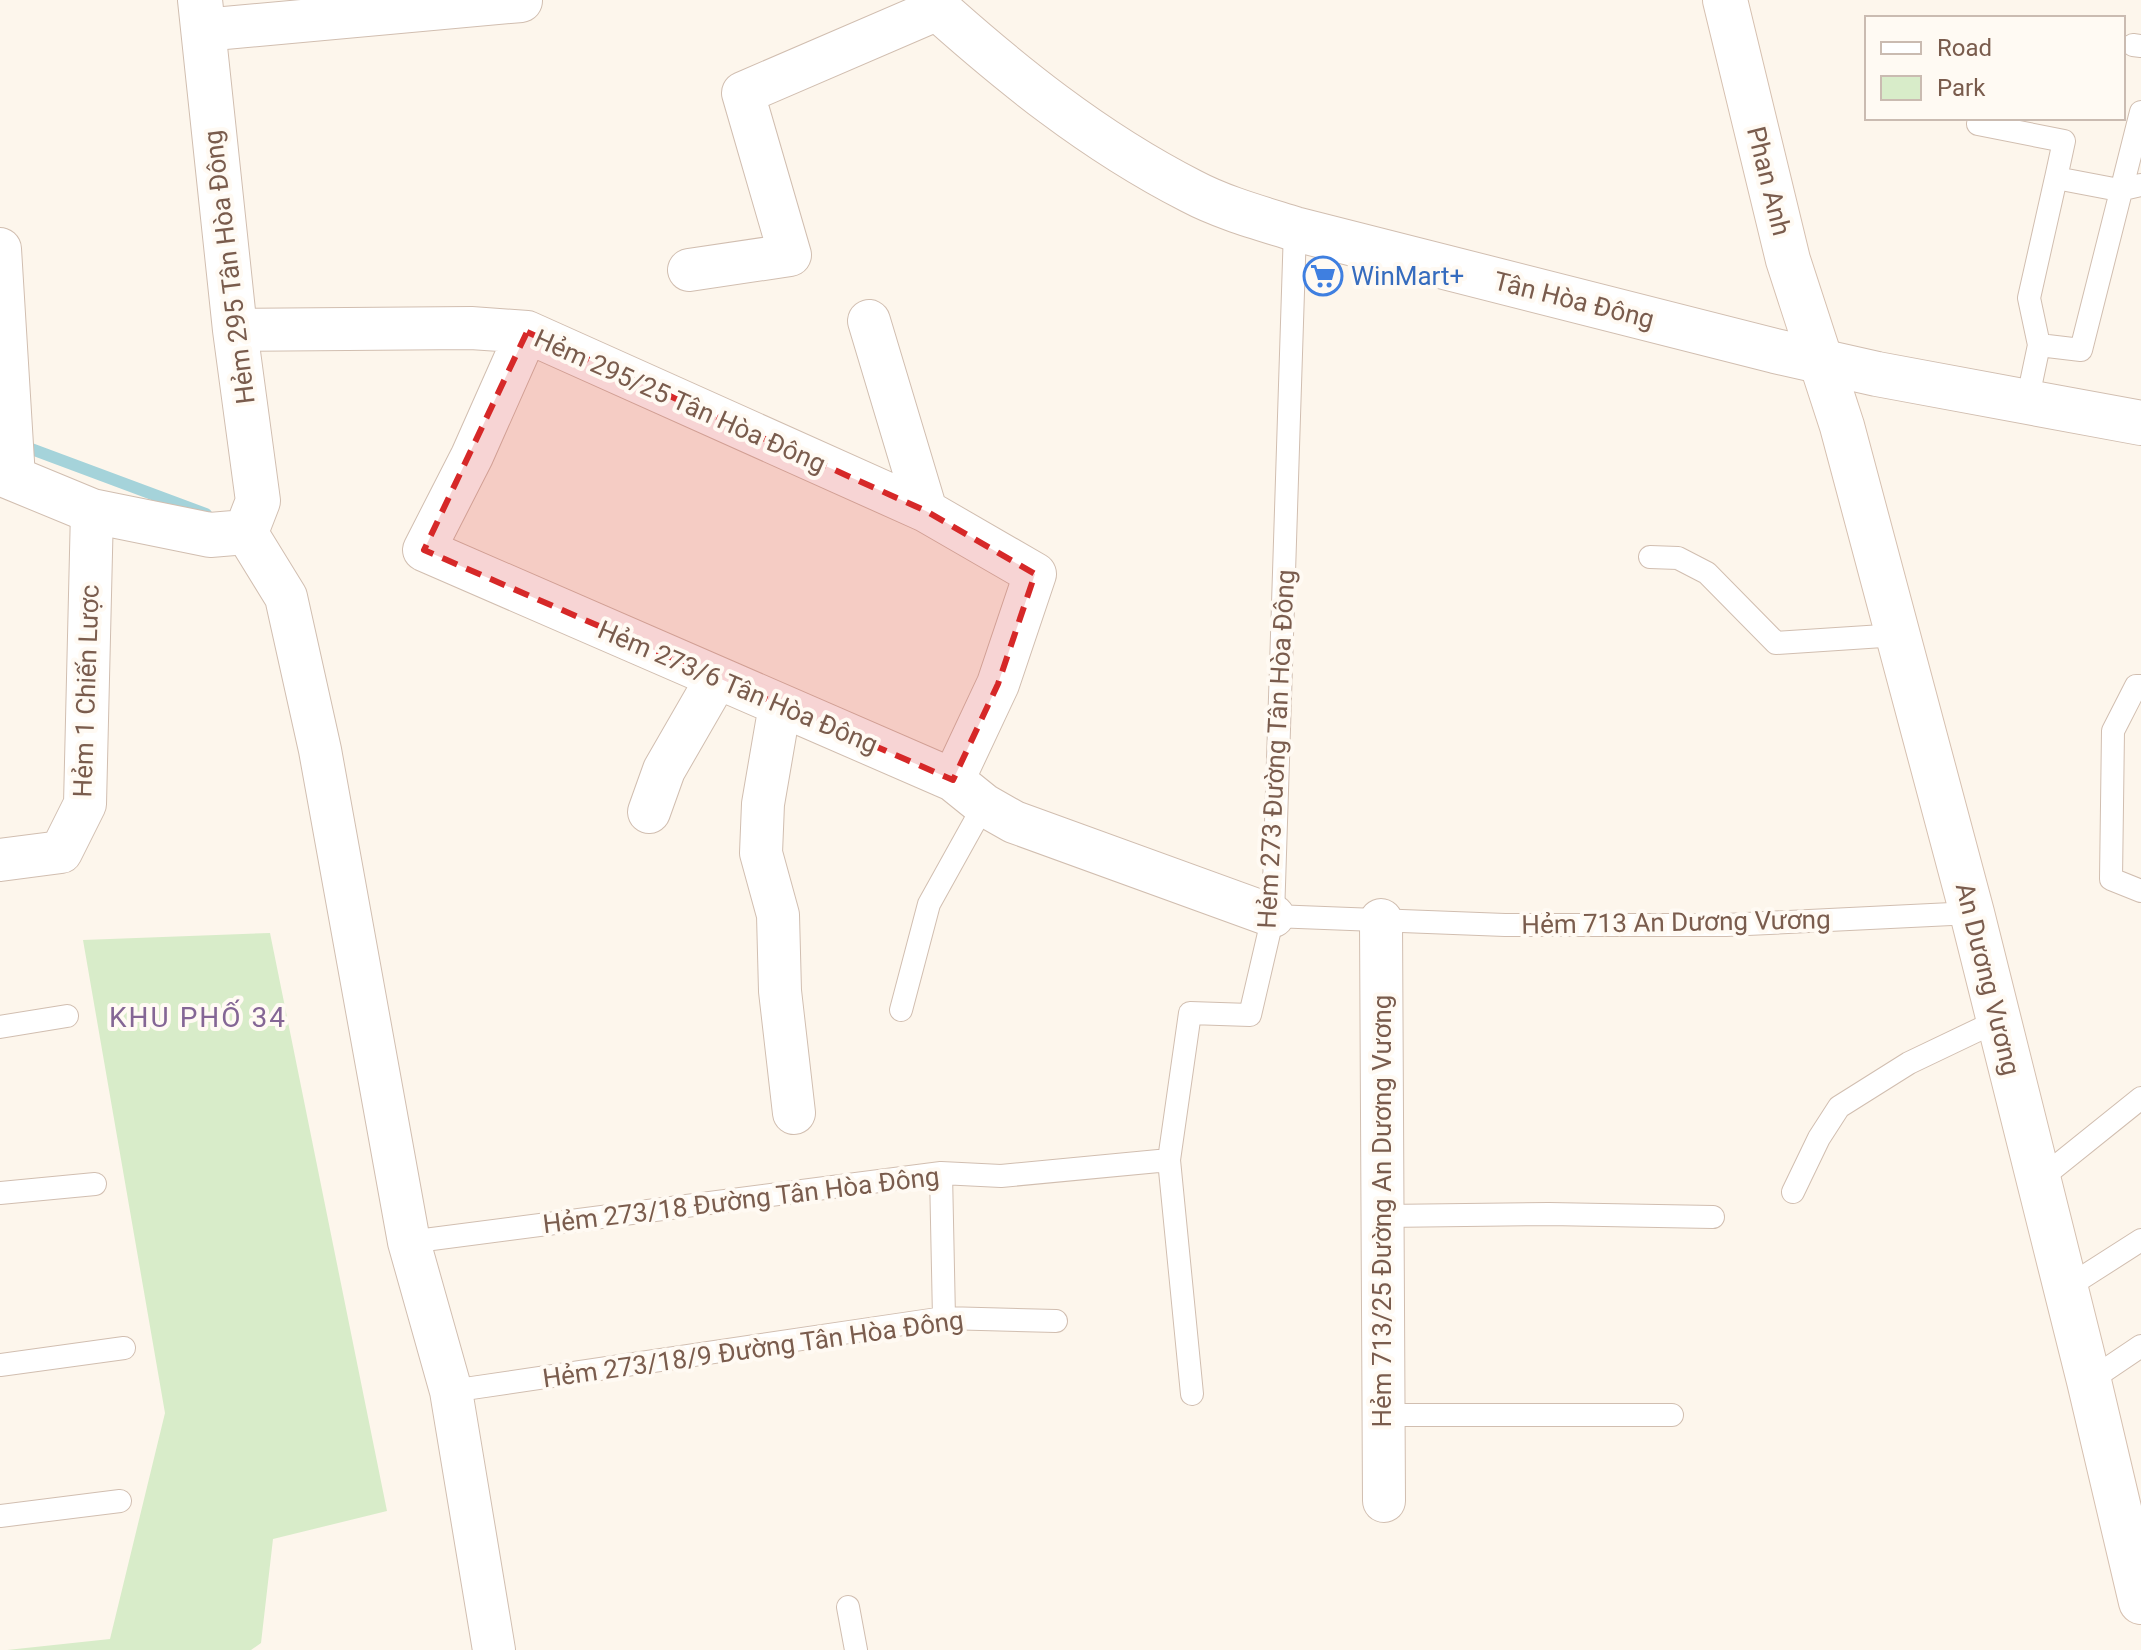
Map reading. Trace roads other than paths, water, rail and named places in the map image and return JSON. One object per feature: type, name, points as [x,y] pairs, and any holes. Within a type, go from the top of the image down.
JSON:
[{"type":"street","name":"Phan Anh","points":[[1725,0],[1788,260],[1820,361]]},
{"type":"street","points":[[202,15],[521,1]]},
{"type":"street","name":"Tân Hòa Đông","points":[[933,4],[1031,89],[1106,143],[1193,192],[1295,229],[1820,361],[2141,423]]},
{"type":"street","points":[[689,270],[790,255],[743,93],[933,4]]},
{"type":"street","name":"Hẻm 295 Tân Hòa Đông","points":[[202,15],[235,330],[258,501],[246,532]]},
{"type":"street","points":[[0,249],[11,427],[7,475],[92,511],[210,535],[246,532],[286,597],[320,750],[409,1242],[451,1391],[494,1650]]},
{"type":"street","points":[[869,321],[926,511]]},
{"type":"street","name":"Hẻm 295/25 Tân Hòa Đông","points":[[235,330],[471,328],[527,332],[926,511],[1035,574],[998,684],[968,792]]},
{"type":"street","name":"Hẻm 273/6 Tân Hòa Đông","points":[[527,332],[472,456],[424,550],[780,705],[968,792],[1014,822],[1273,916]]},
{"type":"street","name":"An Dương Vương","points":[[1820,361],[1842,426],[1972,913],[2141,1602]]},
{"type":"street","name":"Hẻm 1 Chiến Lược","points":[[0,860],[61,852],[85,804],[92,511]]},
{"type":"street","points":[[649,812],[664,770],[717,678]]},
{"type":"street","points":[[780,705],[763,804],[761,853],[778,915],[780,991],[794,1113]]},
{"type":"street","name":"Hẻm 713/25 Đường An Dương Vương","points":[[1381,920],[1384,1501]]},
{"type":"lane","points":[[2039,345],[2081,350],[2130,188],[2141,112]]},
{"type":"lane","points":[[1978,124],[2064,141],[2029,298],[2039,345],[2027,402]]},
{"type":"lane","points":[[2056,178],[2130,188]]},
{"type":"lane","name":"Hẻm 273 Đường Tân Hòa Đông","points":[[1192,1394],[1169,1160],[1190,1013],[1250,1015],[1273,916],[1295,229]]},
{"type":"lane","points":[[1650,557],[1678,558],[1707,573],[1776,643],[1898,635]]},
{"type":"lane","points":[[2141,686],[2136,686],[2113,731],[2111,879],[2141,891]]},
{"type":"lane","points":[[901,1010],[929,904],[968,792]]},
{"type":"lane","name":"Hẻm 713 An Dương Vương","points":[[1273,916],[1505,925],[1726,925],[1972,913]]},
{"type":"lane","points":[[0,1027],[67,1016]]},
{"type":"lane","points":[[1793,1192],[1819,1138],[1839,1107],[1909,1063],[1999,1020]]},
{"type":"lane","points":[[2039,1180],[2141,1098]]},
{"type":"lane","name":"Hẻm 273/18 Đường Tân Hòa Đông","points":[[409,1242],[941,1173],[1001,1176],[1169,1160]]},
{"type":"lane","points":[[941,1173],[944,1318]]},
{"type":"lane","points":[[0,1193],[95,1184]]},
{"type":"lane","points":[[1384,1216],[1549,1214],[1713,1217]]},
{"type":"lane","points":[[2066,1288],[2141,1240]]},
{"type":"lane","name":"Hẻm 273/18/9 Đường Tân Hòa Đông","points":[[451,1391],[944,1318],[1056,1321]]},
{"type":"lane","points":[[2089,1381],[2141,1346]]},
{"type":"lane","points":[[0,1365],[124,1348]]},
{"type":"lane","points":[[1383,1415],[1672,1415]]},
{"type":"lane","points":[[0,1516],[120,1501]]},
{"type":"lane","points":[[848,1607],[856,1650]]},
{"type":"waterway","points":[[18,444],[206,514]]},
{"type":"place","name":"WinMart+","points":[[1323,276]]},
{"type":"district","name":"KHU PHỐ 34","points":[[198,1017]]}]
